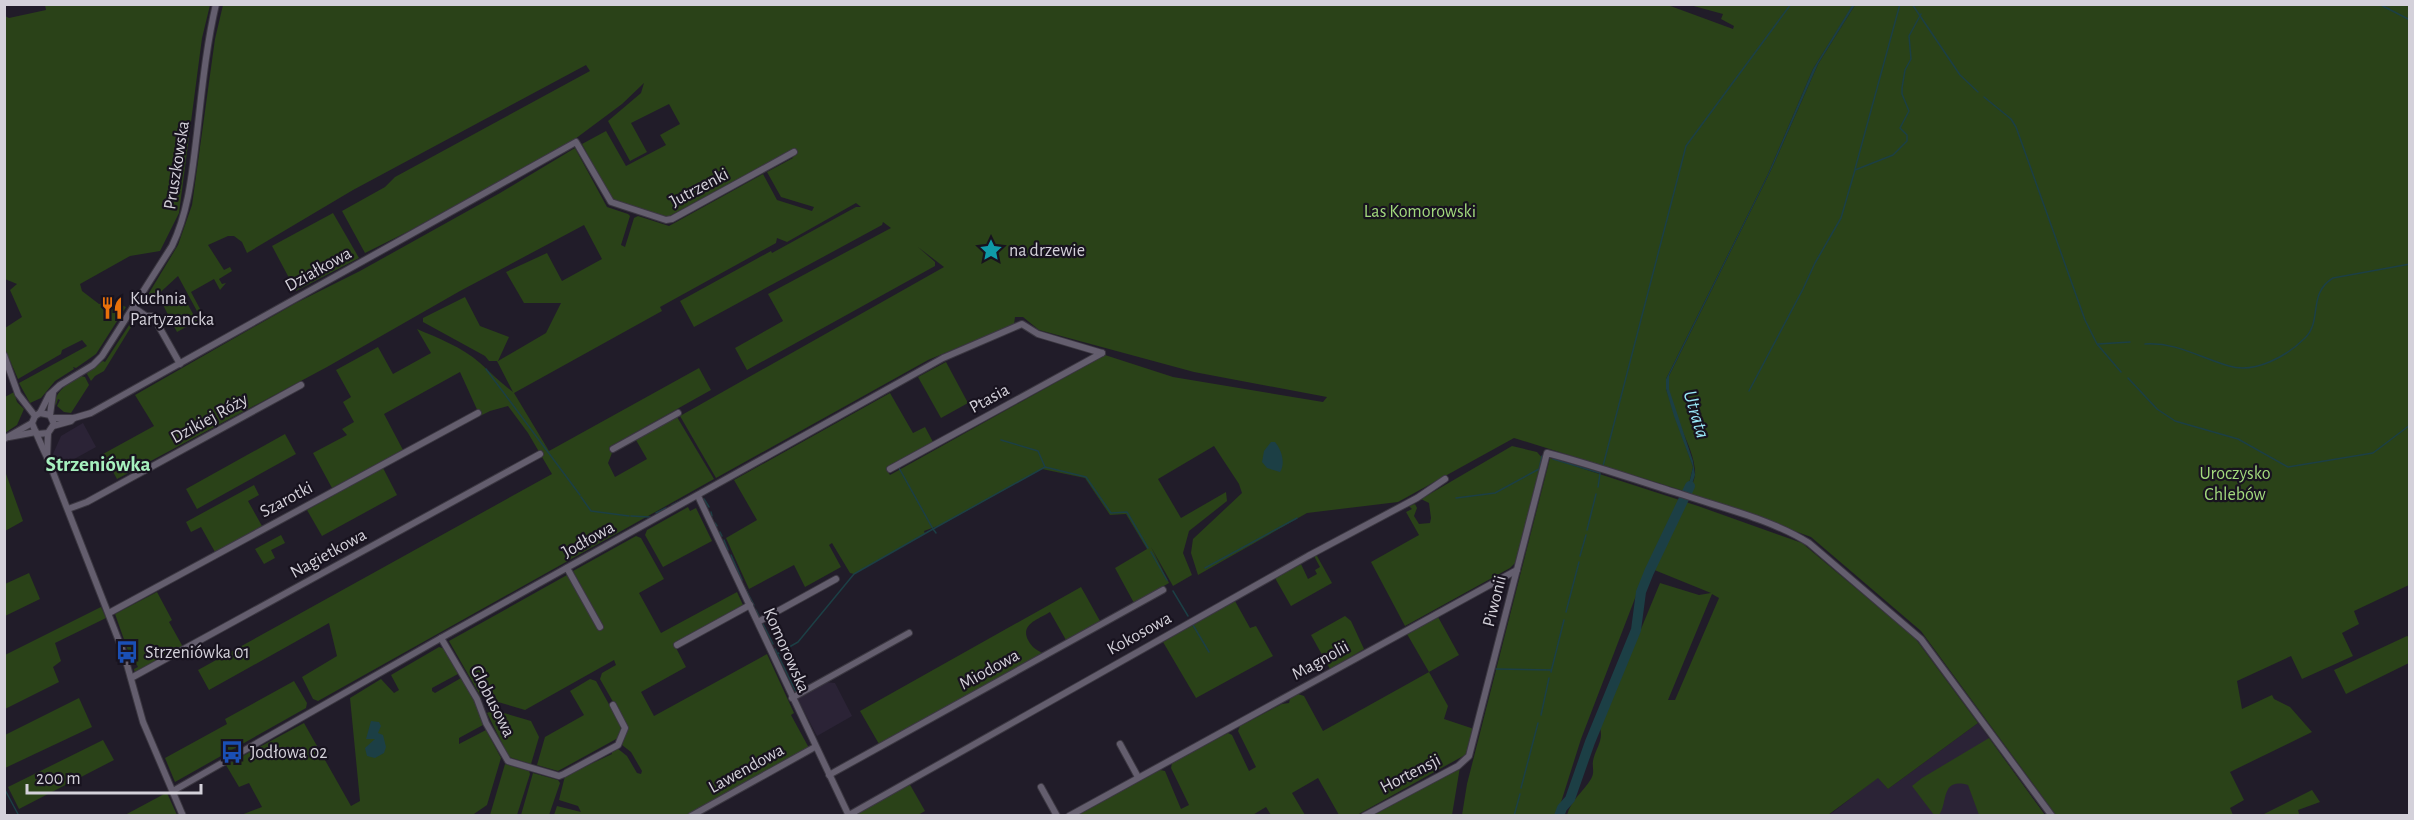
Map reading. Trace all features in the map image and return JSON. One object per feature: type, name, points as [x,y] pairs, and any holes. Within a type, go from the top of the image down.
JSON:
[{"type":"street","name":"Pruszkowska","points":[[36,417],[49,395],[62,383],[100,358],[172,246],[185,214],[189,193],[208,44],[216,4]]},
{"type":"street","name":"Jutrzenki","points":[[576,142],[611,202],[666,220],[672,219],[794,152]]},
{"type":"street","name":"Działkowa","points":[[36,417],[74,418],[91,413],[576,142]]},
{"type":"street","points":[[133,307],[146,316],[153,316],[180,364]]},
{"type":"street","name":"Ptasia","points":[[890,470],[1102,353],[1038,334],[1023,324]]},
{"type":"street","name":"Jodłowa","points":[[172,791],[943,358],[1023,324]]},
{"type":"street","points":[[4,356],[18,394],[36,417],[37,433],[109,613],[143,722],[183,816]]},
{"type":"street","name":"Dzikiej Róży","points":[[68,509],[85,503],[301,385]]},
{"type":"street","points":[[47,457],[48,433],[53,426],[51,417],[53,393]]},
{"type":"street","name":"Szarotki","points":[[109,613],[478,413]]},
{"type":"street","points":[[613,448],[678,413]]},
{"type":"street","points":[[7,438],[36,417]]},
{"type":"street","name":"Działkowa","points":[[53,426],[74,418]]},
{"type":"street","points":[[7,438],[48,433]]},
{"type":"street","name":"Piwonii","points":[[1469,756],[1547,453],[1690,498],[1781,529],[1804,540],[1913,630],[1929,648],[2052,816]]},
{"type":"street","name":"Nagietkowa","points":[[131,678],[540,454]]},
{"type":"street","name":"Kokosowa","points":[[849,815],[1238,595],[1417,498],[1445,479]]},
{"type":"street","name":"Komorowska","points":[[698,496],[849,815]]},
{"type":"street","points":[[567,568],[600,627]]},
{"type":"street","name":"Magnolii","points":[[1069,816],[1517,570]]},
{"type":"street","points":[[758,622],[836,579]]},
{"type":"street","name":"Miodowa","points":[[829,775],[1163,590]]},
{"type":"street","points":[[677,645],[750,605]]},
{"type":"street","points":[[792,698],[909,633]]},
{"type":"street","name":"Globusowa","points":[[441,638],[477,699],[486,723],[508,761],[559,776],[573,769],[618,745],[625,728],[613,705]]},
{"type":"street","points":[[1120,744],[1138,777]]},
{"type":"street","name":"Lawendowa","points":[[691,816],[815,747]]},
{"type":"street","name":"Hortensji","points":[[1364,816],[1458,766],[1469,756]]},
{"type":"street","points":[[1041,787],[1057,816]]},
{"type":"shaded area","points":[[1853,4],[1855,5],[1818,64],[1772,168],[1669,376],[1669,389],[1693,461],[1695,475],[1689,493],[1687,492],[1693,467],[1674,416],[1666,389],[1666,379],[1768,174],[1813,69]]},
{"type":"shaded area","points":[[83,423],[96,447],[58,468],[53,454],[61,436]]},
{"type":"shaded area","points":[[1271,442],[1275,442],[1281,452],[1283,464],[1280,472],[1267,468],[1262,462],[1264,451]]},
{"type":"shaded area","points":[[825,682],[835,683],[852,716],[817,736],[797,698]]},
{"type":"shaded area","points":[[371,721],[379,722],[381,726],[378,733],[383,735],[386,747],[384,753],[375,758],[367,756],[365,748],[375,739],[366,739]]},
{"type":"shaded area","points":[[1978,723],[2045,815],[1828,816],[1878,777],[1888,789]]},
{"type":"green space","name":"Las Komorowski","points":[[1665,4],[1733,29],[1734,26],[1721,19],[1723,14],[1690,5],[1853,5],[1813,69],[1768,174],[1666,379],[1666,389],[1693,467],[1687,492],[1514,438],[1398,502],[1307,513],[1198,575],[1191,553],[1193,539],[1242,493],[1239,484],[1214,446],[1158,479],[1181,518],[1226,492],[1227,501],[1189,531],[1183,553],[1192,575],[1173,586],[1151,547],[1169,583],[1134,603],[1115,568],[1147,549],[1126,514],[1110,515],[1085,478],[1042,469],[943,524],[924,531],[925,534],[854,574],[850,573],[832,543],[829,545],[841,567],[805,587],[794,565],[749,589],[726,538],[757,520],[734,480],[890,393],[913,433],[925,427],[933,442],[886,469],[890,475],[1105,355],[1173,377],[1323,402],[1327,397],[1194,372],[1039,330],[1023,317],[1015,317],[1014,324],[928,360],[716,478],[680,416],[944,267],[918,247],[935,262],[935,266],[747,370],[735,348],[783,321],[768,294],[891,228],[883,222],[882,225],[694,327],[680,301],[771,251],[772,253],[856,207],[861,207],[856,203],[787,242],[777,238],[776,243],[660,307],[662,311],[514,393],[549,451],[699,368],[711,390],[609,447],[612,453],[608,463],[615,477],[647,459],[636,440],[677,417],[714,479],[318,701],[313,699],[302,677],[337,656],[329,623],[209,690],[198,670],[552,474],[528,433],[508,406],[480,416],[460,372],[384,414],[403,450],[332,488],[313,453],[347,435],[342,429],[354,422],[343,402],[351,397],[336,370],[378,347],[393,374],[431,353],[417,329],[466,352],[513,392],[497,361],[489,361],[485,356],[423,322],[423,318],[465,297],[480,326],[509,337],[498,361],[546,333],[561,303],[524,303],[506,272],[547,253],[562,281],[602,259],[584,225],[460,291],[327,367],[117,479],[103,454],[154,426],[135,395],[296,303],[360,271],[500,193],[575,148],[607,207],[630,216],[621,245],[625,247],[634,218],[638,216],[669,226],[763,174],[777,200],[812,211],[814,207],[781,197],[767,172],[793,158],[788,152],[668,217],[613,201],[582,144],[606,131],[626,166],[666,145],[660,135],[680,124],[669,104],[631,123],[647,152],[630,161],[608,121],[641,93],[644,83],[622,104],[575,139],[365,253],[342,211],[385,187],[395,177],[590,71],[586,65],[353,190],[247,253],[242,242],[234,236],[228,236],[208,245],[224,270],[230,267],[232,271],[219,279],[222,284],[226,283],[220,290],[214,279],[191,292],[207,322],[204,324],[178,276],[153,299],[146,298],[178,245],[192,205],[215,39],[223,5]]},
{"type":"green space","points":[[45,5],[210,5],[202,38],[179,213],[160,251],[130,256],[80,284],[82,291],[99,304],[113,301],[126,307],[96,354],[76,368],[73,367],[74,369],[55,381],[41,398],[30,403],[19,383],[87,346],[82,340],[62,350],[61,354],[18,379],[5,349],[5,328],[22,317],[10,290],[17,284],[5,279],[5,16],[9,18],[46,10]]},
{"type":"green space","name":"Uroczysko Chlebów","points":[[1855,5],[2409,5],[2409,585],[2354,611],[2359,624],[2342,633],[2353,656],[2302,679],[2291,656],[2237,681],[2242,709],[2272,695],[2274,699],[2290,707],[2312,732],[2230,772],[2244,800],[2230,808],[2233,815],[2056,815],[1921,631],[1811,537],[1689,493],[1695,475],[1694,464],[1670,399],[1669,376],[1772,168],[1818,64]]},
{"type":"green space","points":[[333,213],[359,258],[296,291],[272,246]]},
{"type":"green space","points":[[182,294],[197,321],[177,332],[163,305]]},
{"type":"green space","points":[[137,313],[139,314],[104,371],[91,381],[87,374],[88,371],[103,361],[105,362]]},
{"type":"green space","points":[[946,362],[968,403],[941,418],[918,377]]},
{"type":"green space","points":[[81,376],[85,377],[89,385],[71,413],[64,412],[57,406],[60,400],[58,399],[56,405],[54,403],[56,398],[64,387]]},
{"type":"green space","points":[[14,392],[17,402],[24,409],[17,425],[5,433],[5,397]]},
{"type":"green space","points":[[285,434],[296,454],[197,509],[186,489]]},
{"type":"green space","points":[[1512,446],[1537,452],[1543,459],[1515,563],[1510,568],[1405,626],[1371,562],[1419,535],[1406,512],[1412,509],[1409,506],[1415,504],[1417,508],[1414,516],[1419,524],[1430,523],[1429,503],[1421,499]]},
{"type":"green space","points":[[1550,458],[1698,506],[1802,543],[1915,638],[1978,723],[1888,789],[1878,778],[1828,815],[1567,815],[1571,805],[1592,777],[1593,761],[1601,737],[1600,728],[1660,583],[1699,595],[1711,593],[1647,567],[1581,739],[1557,815],[1462,815],[1467,784]],"holes":[[[1712,594],[1719,598],[1675,700],[1668,700]]]},
{"type":"green space","points":[[383,468],[397,495],[322,536],[307,510]]},
{"type":"green space","points":[[5,471],[23,521],[4,531]]},
{"type":"green space","points":[[254,485],[259,495],[248,501],[262,526],[215,552],[201,527],[191,532],[186,522]]},
{"type":"green space","points":[[688,507],[690,511],[696,508],[712,541],[663,567],[645,535],[647,530]]},
{"type":"green space","points":[[281,535],[285,543],[271,550],[275,558],[264,564],[255,549]]},
{"type":"green space","points":[[636,536],[641,538],[664,579],[639,593],[661,633],[737,592],[743,605],[674,644],[686,667],[641,692],[654,716],[767,654],[794,713],[791,715],[809,748],[687,815],[554,815],[557,806],[581,812],[578,806],[559,800],[565,776],[612,754],[611,751],[617,748],[627,756],[637,773],[641,774],[642,771],[631,752],[622,745],[628,728],[600,679],[602,673],[616,665],[614,660],[525,710],[481,697],[449,641],[567,575],[598,630],[604,627],[573,571]]},
{"type":"green space","points":[[1314,556],[1317,556],[1332,583],[1291,606],[1275,578],[1301,564],[1308,579],[1317,574],[1315,570],[1320,567]]},
{"type":"green space","points":[[29,573],[40,599],[5,616],[5,584]]},
{"type":"green space","points":[[1081,587],[1100,621],[1066,640],[1050,612],[1041,617],[1029,626],[1026,634],[1032,646],[1042,653],[879,744],[860,711]]},
{"type":"green space","points":[[157,592],[172,620],[169,622],[183,647],[135,673],[134,669],[138,667],[133,665],[115,614]]},
{"type":"green space","points":[[1235,601],[1250,628],[1256,626],[1273,656],[1196,698],[1163,642]]},
{"type":"green space","points":[[101,607],[106,618],[55,643],[61,661],[53,667],[59,682],[5,709],[5,655]]},
{"type":"green space","points":[[1345,616],[1351,621],[1364,649],[1330,669],[1311,635]]},
{"type":"green space","points":[[1438,617],[1459,655],[1429,672],[1407,634]]},
{"type":"green space","points":[[2409,637],[2409,663],[2346,694],[2334,670]]},
{"type":"green space","points":[[439,647],[445,649],[458,674],[432,688],[432,691],[435,693],[461,678],[475,701],[483,725],[459,738],[459,744],[486,730],[501,758],[487,805],[471,816],[241,815],[262,807],[249,783],[239,787],[226,765],[304,723],[351,806],[360,801],[350,698],[381,679],[394,693],[399,690],[391,675]]},
{"type":"green space","points":[[1429,672],[1448,706],[1444,719],[1474,729],[1470,749],[1465,755],[1357,815],[1339,815],[1318,778],[1292,793],[1305,815],[1271,815],[1266,807],[1251,816],[1076,816],[1160,770],[1165,771],[1181,809],[1189,805],[1171,768],[1172,763],[1228,733],[1232,735],[1249,771],[1256,767],[1238,731],[1240,726],[1282,704],[1289,703],[1290,699],[1298,694],[1304,696],[1323,731]]},
{"type":"green space","points":[[590,679],[596,681],[620,724],[621,731],[618,738],[558,771],[537,765],[545,737],[584,715],[570,691]]},
{"type":"green space","points":[[294,681],[307,703],[306,708],[175,782],[165,758],[227,724],[225,719]]},
{"type":"green space","points":[[79,698],[92,727],[5,768],[5,735]]},
{"type":"green space","points":[[494,710],[531,721],[539,737],[531,764],[509,757],[487,713]]},
{"type":"green space","points":[[1989,738],[2045,815],[1979,815],[1968,785],[1959,784],[1949,788],[1942,810],[1939,815],[1934,815],[1912,786]]},
{"type":"green space","points":[[103,740],[114,760],[19,809],[8,787]]},
{"type":"green space","points":[[505,764],[529,771],[530,774],[517,815],[490,815]]},
{"type":"green space","points":[[1460,767],[1452,815],[1372,816]]},
{"type":"green space","points":[[533,773],[558,780],[560,783],[549,815],[521,815]]},
{"type":"green space","points":[[909,783],[925,811],[918,815],[856,816],[857,813]]},
{"type":"green space","points":[[2312,790],[2320,802],[2298,810],[2299,814],[2262,815]]},
{"type":"green space","points":[[166,793],[177,815],[125,815]]},
{"type":"waterway","points":[[1603,466],[1686,146],[1791,4]]},
{"type":"waterway","points":[[1855,169],[1900,4]]},
{"type":"waterway","points":[[1912,4],[1960,75],[1978,92]]},
{"type":"waterway","points":[[2379,4],[2410,20]]},
{"type":"waterway","points":[[1749,391],[1815,263],[1841,218],[1855,170],[1893,155],[1907,141],[1907,135],[1900,128],[1909,111],[1902,88],[1905,70],[1911,59],[1909,36],[1921,14]]},
{"type":"waterway","points":[[1984,97],[2011,119],[2016,127],[2085,320],[2097,344],[2121,372]]},
{"type":"waterway","points":[[2145,344],[2168,345],[2239,368],[2249,368],[2270,362],[2298,345],[2305,338],[2313,323],[2320,292],[2333,278],[2410,264]]},
{"type":"waterway","points":[[2098,344],[2130,342]]},
{"type":"waterway","points":[[486,369],[580,495]]},
{"type":"waterway","points":[[2128,378],[2157,409],[2175,421],[2238,439],[2288,467],[2373,453],[2410,425]]},
{"type":"waterway","points":[[1001,440],[1038,451],[1045,467]]},
{"type":"waterway","points":[[1456,498],[1495,493],[1539,469],[1542,456]]},
{"type":"waterway","points":[[1553,459],[1600,473]]},
{"type":"waterway","points":[[899,468],[933,529],[1045,467],[1086,477],[1111,513],[1127,512],[1148,548]]},
{"type":"waterway","points":[[1598,487],[1600,474]]},
{"type":"waterway","name":"Utrata","points":[[1559,816],[1562,808],[1570,799],[1590,742],[1636,630],[1641,592],[1690,486]]},
{"type":"waterway","points":[[672,505],[695,494]]},
{"type":"waterway","points":[[1587,530],[1596,494]]},
{"type":"waterway","points":[[581,497],[591,511],[629,516]]},
{"type":"waterway","points":[[704,499],[709,507]]},
{"type":"waterway","points":[[656,513],[666,508]]},
{"type":"waterway","points":[[711,512],[712,516]]},
{"type":"waterway","points":[[631,516],[650,517]]},
{"type":"waterway","points":[[1205,568],[1297,518]]},
{"type":"waterway","points":[[777,654],[798,642],[854,574],[933,529],[936,533]]},
{"type":"waterway","points":[[720,532],[722,536]]},
{"type":"waterway","points":[[1580,556],[1586,535]]},
{"type":"waterway","points":[[724,540],[728,550]]},
{"type":"waterway","points":[[1151,552],[1167,580]]},
{"type":"waterway","points":[[731,555],[742,580]]},
{"type":"waterway","points":[[1566,612],[1579,562]]},
{"type":"waterway","points":[[745,588],[754,605]]},
{"type":"waterway","points":[[1173,591],[1188,616]]},
{"type":"waterway","points":[[756,610],[760,618]]},
{"type":"waterway","points":[[1551,672],[1564,620]]},
{"type":"waterway","points":[[763,624],[773,644]]},
{"type":"waterway","points":[[1193,625],[1209,652]]},
{"type":"waterway","points":[[775,649],[796,692]]},
{"type":"waterway","points":[[1496,669],[1551,670]]},
{"type":"waterway","points":[[1541,715],[1549,678]]},
{"type":"waterway","points":[[1521,788],[1538,723]]},
{"type":"waterway","points":[[4,788],[19,816]]},
{"type":"waterway","points":[[1514,816],[1520,794]]},
{"type":"place","name":"na drzewie","points":[[991,250]]},
{"type":"place","name":"Kuchnia Partyzancka","points":[[112,308]]},
{"type":"place","name":"Strzeniówka 01","points":[[127,652]]},
{"type":"place","name":"Jodłowa 02","points":[[232,752]]},
{"type":"district","name":"Strzeniówka","points":[[98,464]]}]
